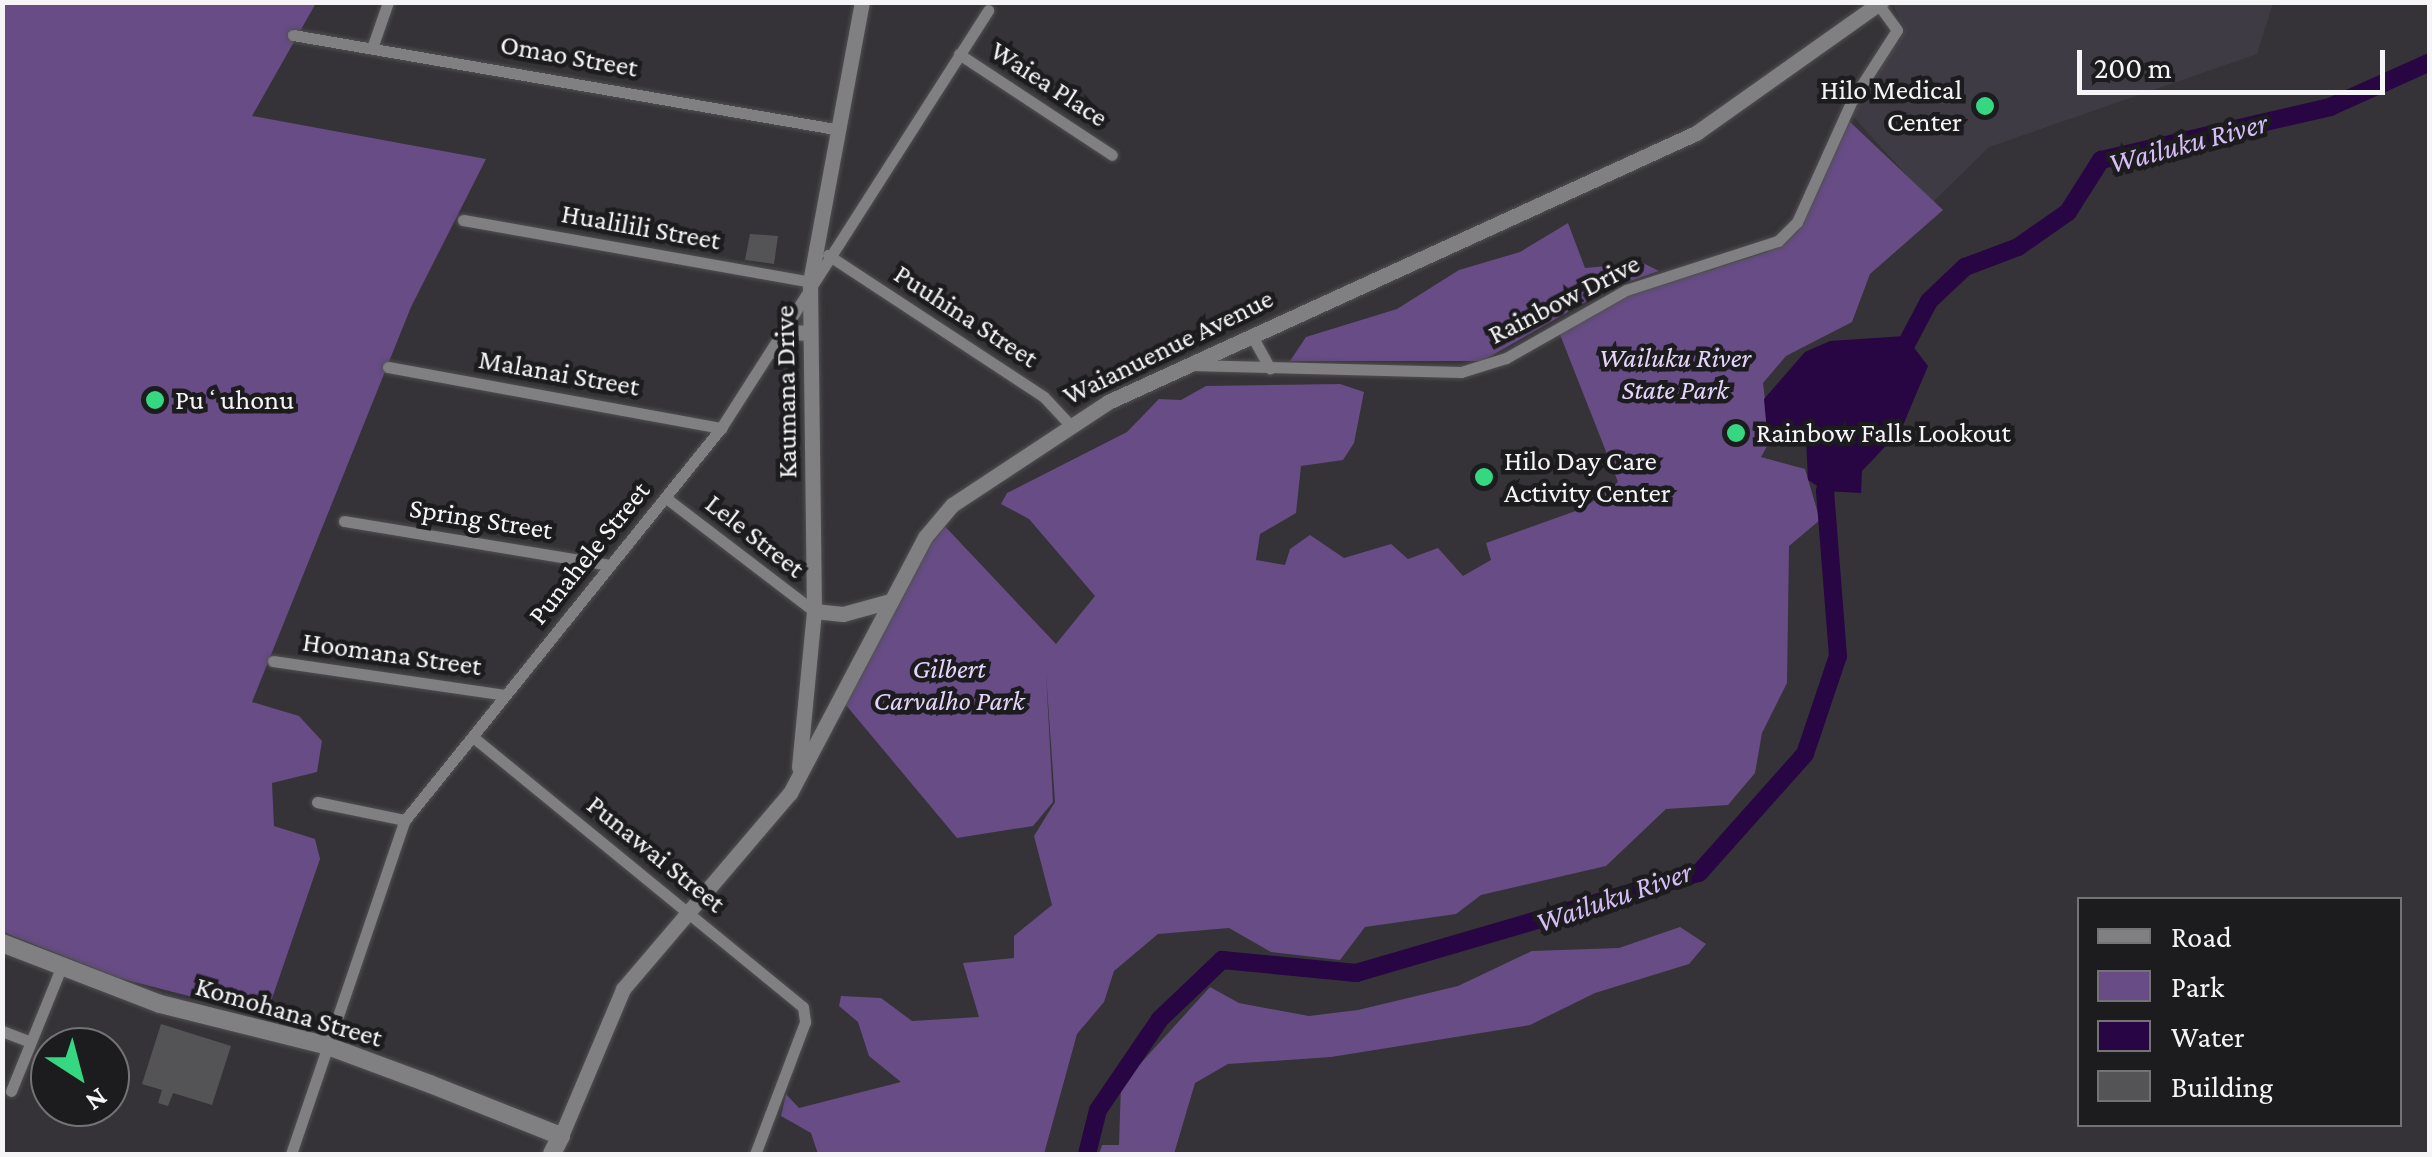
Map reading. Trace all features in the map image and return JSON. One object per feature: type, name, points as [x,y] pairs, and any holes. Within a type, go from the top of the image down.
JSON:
[{"type":"main road","name":"Komohana Street","points":[[2,943],[61,968],[236,1026],[325,1045],[560,1136]]},
{"type":"main road","name":"Waianuenue Avenue","points":[[552,1154],[560,1136]]},
{"type":"street","points":[[372,48],[388,2]]},
{"type":"street","name":"Kaumana Drive","points":[[793,785],[814,612],[810,282],[835,129],[862,2]]},
{"type":"street","name":"Rainbow Drive","points":[[1184,364],[1442,374],[1484,367],[1626,290],[1778,241],[1797,222],[1852,100],[1896,30],[1880,4]]},
{"type":"street","name":"Waianuenue Avenue","points":[[560,1136],[623,989],[686,910],[762,831],[793,785],[890,601],[952,505],[1070,425],[1184,364],[1696,133],[1880,4]]},
{"type":"street","name":"Punahele Street","points":[[291,1154],[325,1045],[405,820],[721,428],[773,351],[810,282],[988,10]]},
{"type":"street","name":"Omao Street","points":[[293,34],[835,129]]},
{"type":"street","name":"Waiea Place","points":[[959,54],[1112,155]]},
{"type":"street","name":"Hualilili Street","points":[[463,220],[810,282]]},
{"type":"street","name":"Puuhina Street","points":[[828,255],[1044,396],[1070,425]]},
{"type":"street","points":[[773,351],[791,332],[809,333]]},
{"type":"street","points":[[1252,336],[1270,368]]},
{"type":"street","name":"Malanai Street","points":[[388,367],[721,428]]},
{"type":"street","name":"Lele Street","points":[[666,498],[814,612]]},
{"type":"street","name":"Spring Street","points":[[344,521],[610,565]]},
{"type":"street","points":[[814,612],[843,614],[890,601]]},
{"type":"street","name":"Hoomana Street","points":[[273,662],[505,695]]},
{"type":"street","name":"Punawai Street","points":[[474,737],[805,1010],[755,1154]]},
{"type":"street","points":[[317,802],[405,820]]},
{"type":"street","points":[[36,1027],[61,968]]},
{"type":"street","points":[[2,1031],[30,1042],[11,1091]]},
{"type":"shaded area","name":"Hilo Medical Center","points":[[1892,3],[2273,3],[2257,54],[1989,147],[1932,203],[1851,114],[1905,30]]},
{"type":"green space","points":[[2,3],[316,3],[252,116],[486,159],[411,307],[252,702],[299,716],[322,741],[317,772],[272,783],[274,826],[315,839],[320,859],[266,1016],[119,978],[3,932]]},
{"type":"green space","points":[[1849,121],[1943,210],[1870,274],[1852,322],[1786,356],[1763,383],[1770,441],[1761,457],[1805,469],[1820,520],[1789,546],[1787,683],[1762,733],[1755,773],[1728,805],[1666,809],[1606,866],[1481,895],[1456,914],[1365,927],[1340,960],[1271,952],[1229,928],[1158,934],[1114,971],[1104,1002],[1077,1034],[1044,1154],[818,1154],[811,1133],[781,1116],[786,1094],[799,1108],[901,1082],[869,1056],[858,1022],[839,1006],[841,996],[881,998],[912,1021],[979,1017],[963,963],[1014,958],[1014,936],[1052,905],[1034,836],[1055,802],[1046,673],[1053,802],[1033,826],[957,838],[840,698],[938,519],[1056,644],[1095,596],[1029,519],[1001,504],[1007,493],[1127,432],[1159,399],[1181,400],[1206,386],[1340,384],[1364,392],[1354,443],[1343,460],[1301,466],[1296,513],[1260,534],[1256,560],[1285,565],[1290,549],[1310,535],[1344,558],[1391,544],[1408,559],[1438,548],[1463,576],[1491,560],[1486,543],[1584,508],[1618,482],[1559,332],[1630,295],[1767,252],[1797,232]]},
{"type":"green space","points":[[1568,223],[1585,268],[1643,263],[1659,271],[1610,288],[1482,361],[1290,361],[1306,337],[1397,309],[1459,270],[1520,252]]},
{"type":"green space","points":[[1680,927],[1706,944],[1689,964],[1595,993],[1530,1025],[1331,1057],[1228,1064],[1195,1083],[1174,1154],[1099,1154],[1102,1145],[1119,1145],[1121,1085],[1210,987],[1239,1003],[1309,1016],[1358,1010],[1458,986],[1532,951],[1619,948]]},
{"type":"water","points":[[1905,336],[1928,366],[1901,430],[1862,471],[1861,493],[1825,491],[1808,480],[1806,439],[1768,443],[1764,399],[1805,352],[1830,341]]},
{"type":"building","points":[[750,234],[778,236],[774,264],[745,260]]},
{"type":"building","points":[[161,1024],[231,1046],[212,1105],[173,1093],[168,1106],[158,1103],[162,1090],[142,1084]]},
{"type":"waterway","name":"Wailuku River","points":[[1899,358],[1929,301],[1965,267],[2018,247],[2068,212],[2101,160],[2330,107],[2430,62]]},
{"type":"waterway","name":"Wailuku River","points":[[1087,1154],[1098,1110],[1160,1019],[1222,960],[1356,973],[1699,873],[1805,754],[1838,656],[1825,491],[1833,470]]},
{"type":"place","name":"Hilo Medical Center","points":[[1985,106]]},
{"type":"place","name":"Puʻuhonu","points":[[155,400]]},
{"type":"place","name":"Rainbow Falls Lookout","points":[[1736,433]]},
{"type":"place","name":"Hilo Day Care Activity Center","points":[[1484,477]]},
{"type":"park label","name":"Wailuku River State Park","points":[[1675,374]]},
{"type":"park label","name":"Gilbert Carvalho Park","points":[[949,685]]}]
